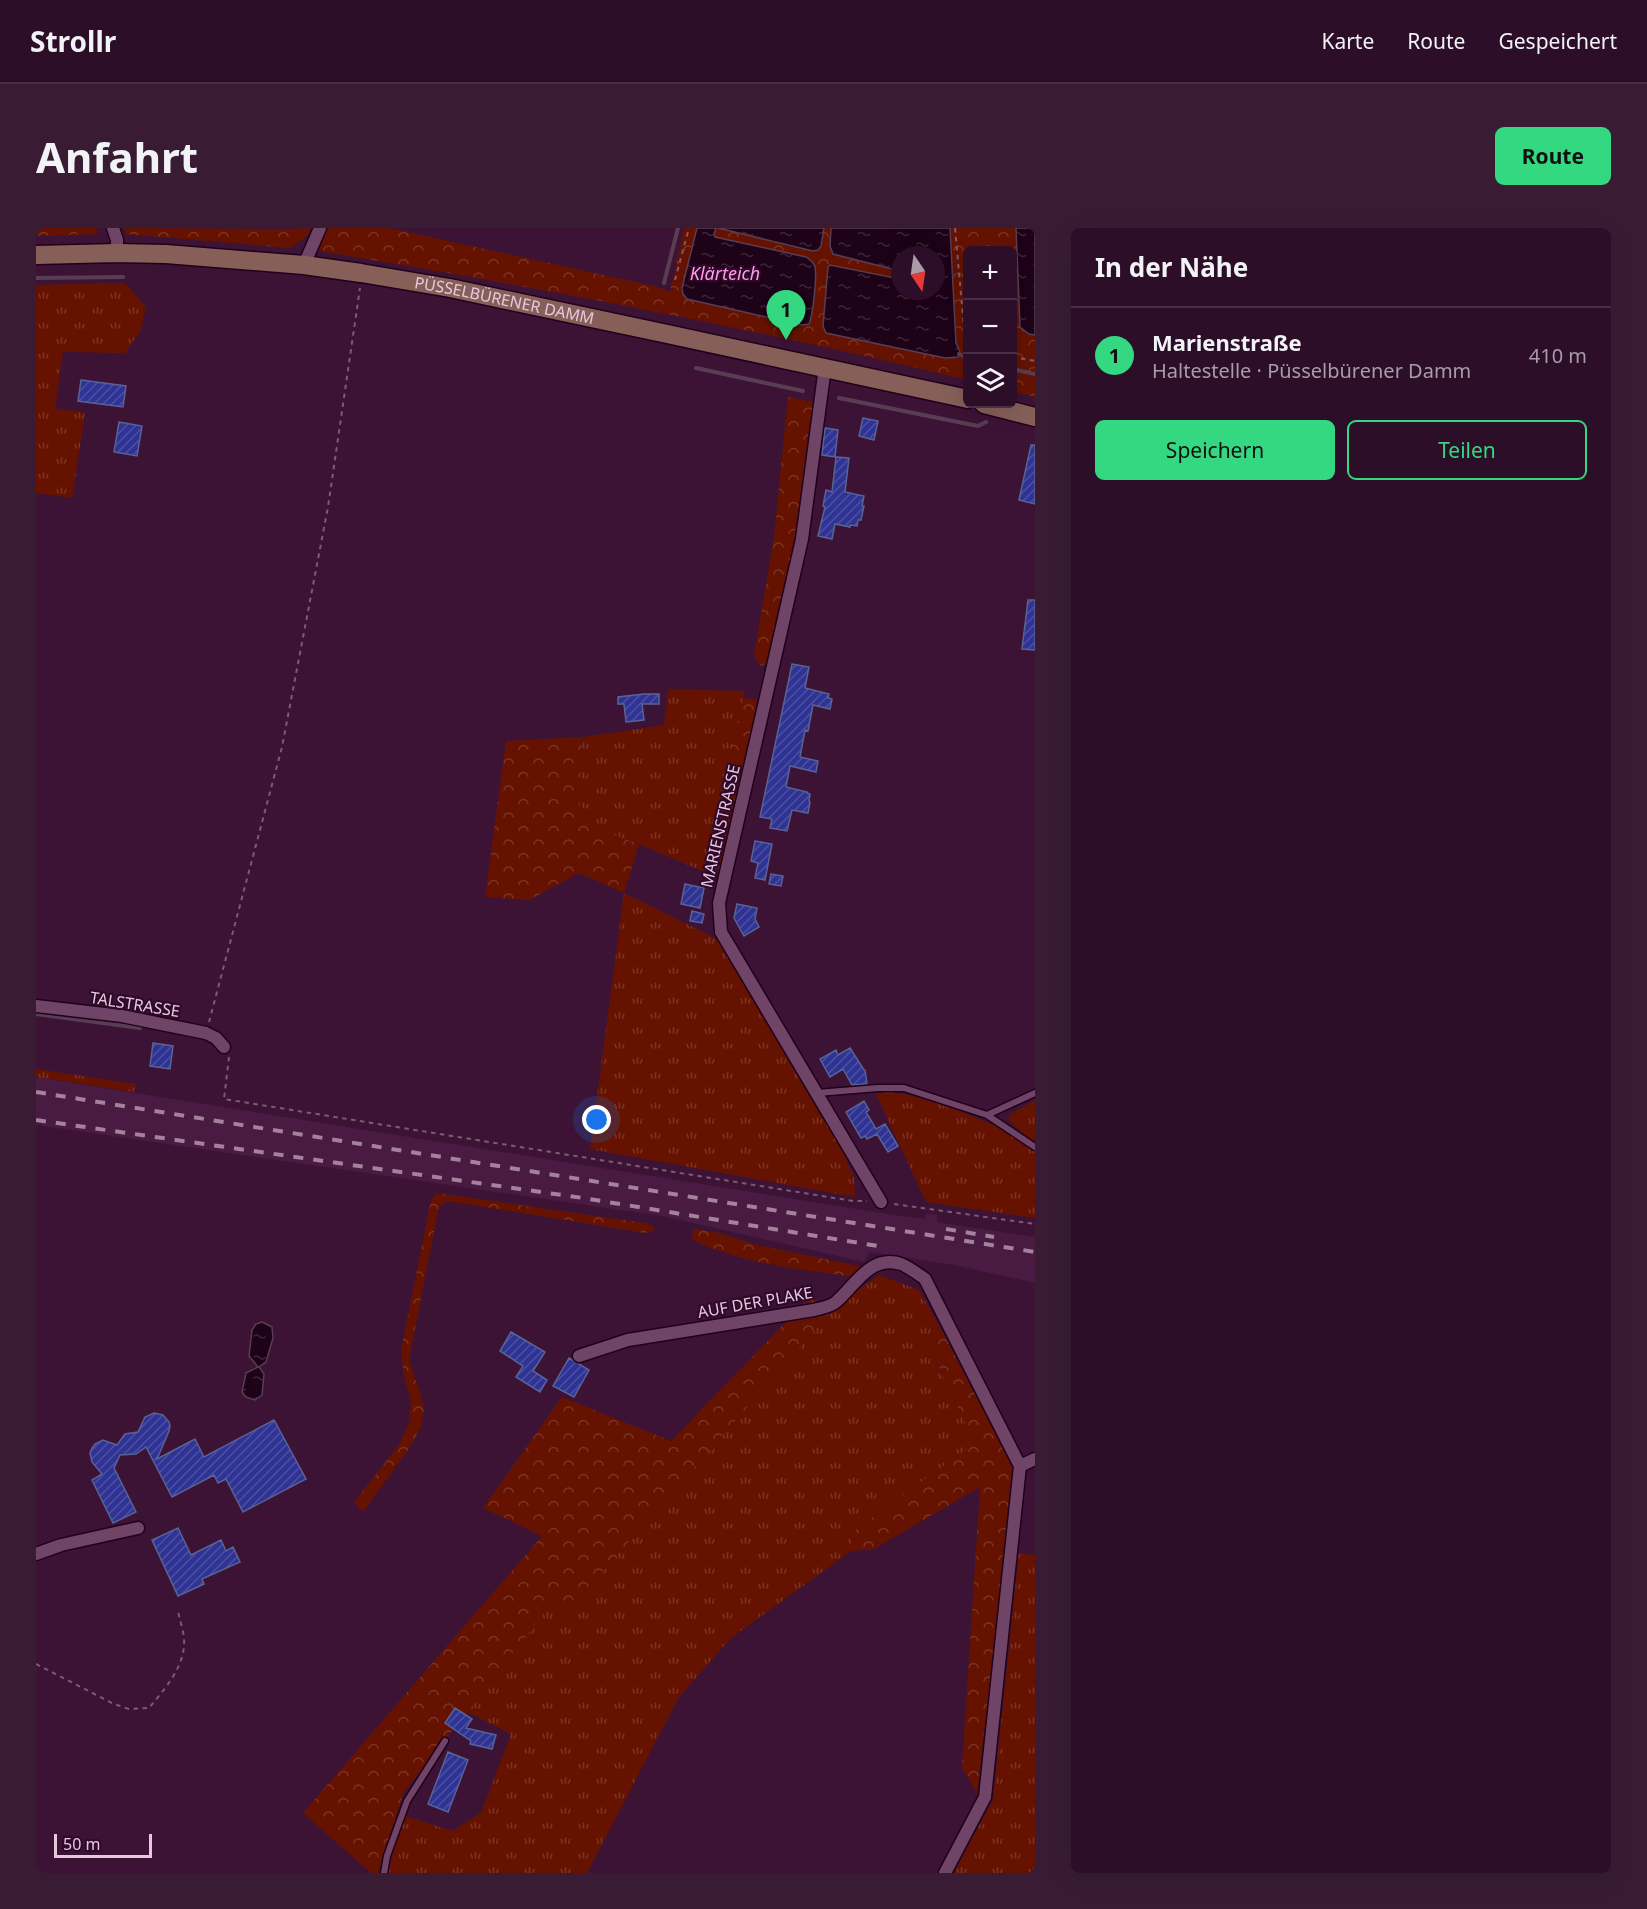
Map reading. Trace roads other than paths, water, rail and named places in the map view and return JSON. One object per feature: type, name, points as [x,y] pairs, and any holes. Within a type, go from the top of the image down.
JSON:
[{"type":"main road","name":"PÜSSELBÜRENER DAMM","points":[[36,255],[166,254],[304,265],[361,273],[450,288],[963,398]]},
{"type":"main road","points":[[1000,408],[1035,417]]},
{"type":"street","points":[[113,228],[117,240],[117,253]]},
{"type":"street","points":[[304,265],[320,228]]},
{"type":"street","name":"MARIENSTRASSE","points":[[825,367],[802,539],[719,903],[722,932],[882,1202]]},
{"type":"street","name":"TALSTRASSE","points":[[36,1006],[122,1016],[206,1033],[216,1038],[224,1047]]},
{"type":"street","name":"AUF DER PLAKE","points":[[579,1356],[628,1340],[814,1310],[834,1304],[874,1265],[901,1264],[925,1279],[1020,1466]]},
{"type":"street","points":[[945,1873],[985,1797],[1020,1466],[1035,1459]]},
{"type":"street","points":[[36,1554],[61,1545],[138,1528]]},
{"type":"lane","points":[[817,1093],[904,1088],[987,1115],[1035,1147]]},
{"type":"lane","points":[[987,1115],[1035,1093]]},
{"type":"lane","points":[[384,1873],[387,1856],[407,1801],[446,1741]]},
{"type":"water","name":"Klärteich","points":[[697,228],[716,228],[715,237],[806,257],[812,261],[815,267],[815,279],[809,324],[802,325],[687,299],[682,288]]},
{"type":"water","name":"Klärteich","points":[[718,228],[824,228],[821,246],[818,250],[813,251]]},
{"type":"water","points":[[831,228],[950,228],[956,343],[960,352],[958,357],[945,358],[826,333],[823,326],[830,265],[891,277],[891,300],[945,300],[945,246],[891,246],[891,269],[833,254],[830,246]]},
{"type":"water","points":[[1016,228],[1035,228],[1035,335],[1029,334],[1020,327]]},
{"type":"water","points":[[262,1322],[272,1327],[273,1338],[266,1362],[259,1367],[264,1374],[262,1395],[255,1400],[246,1397],[242,1392],[246,1373],[258,1367],[249,1356],[252,1330],[256,1324]]},
{"type":"waterway","points":[[664,283],[678,228]]},
{"type":"waterway","points":[[36,278],[123,277]]},
{"type":"waterway","points":[[959,354],[963,356]]},
{"type":"waterway","points":[[696,368],[803,391]]},
{"type":"waterway","points":[[1017,370],[1035,374]]},
{"type":"waterway","points":[[839,398],[978,426],[986,422]]},
{"type":"waterway","points":[[36,1014],[140,1028]]},
{"type":"railway","points":[[36,1092],[1035,1252]]},
{"type":"railway","points":[[36,1120],[583,1198],[884,1247]]},
{"type":"railway","points":[[946,1229],[994,1237]]},
{"type":"place","name":"Marienstraße","points":[[786,340]]}]
